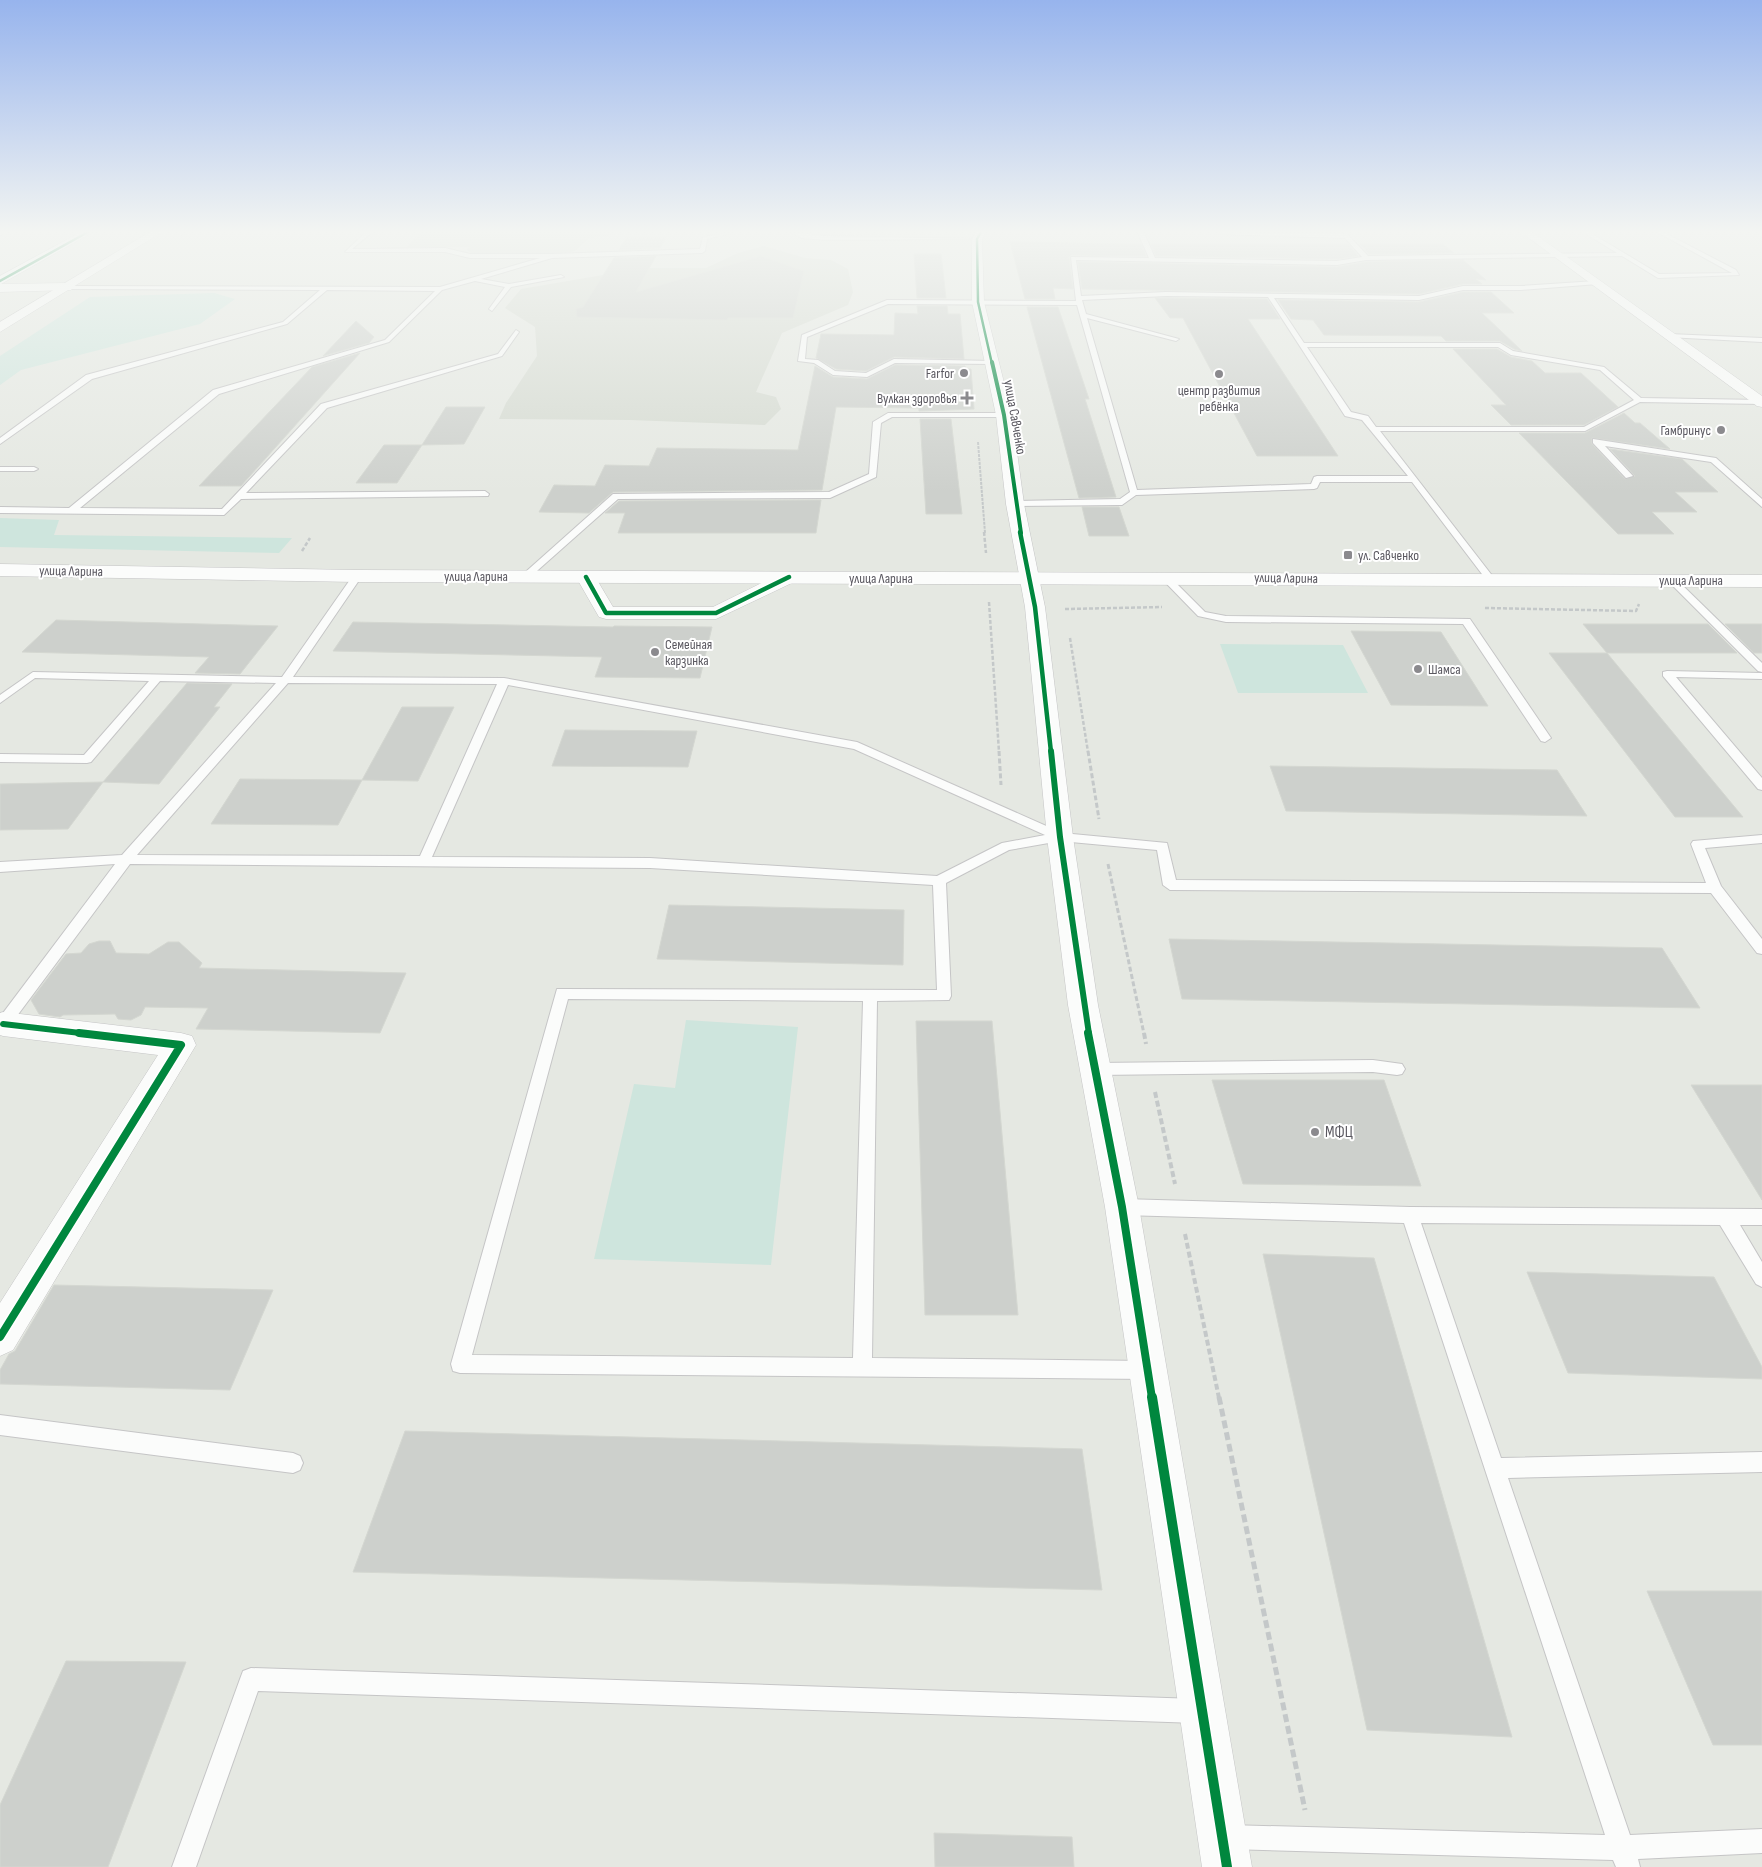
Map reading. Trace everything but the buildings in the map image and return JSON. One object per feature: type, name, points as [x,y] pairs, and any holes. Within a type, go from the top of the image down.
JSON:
[{"type":"street","points":[[0,328],[15,319]]},
{"type":"street","name":"улица Савченко","points":[[982,319],[1004,415],[1015,504],[1035,607],[1060,837],[1083,1005],[1122,1207],[1225,1852]]},
{"type":"street","points":[[1646,319],[1762,403]]},
{"type":"street","name":"улица Ларина","points":[[0,570],[357,576],[1166,577],[1762,581]]},
{"type":"street","points":[[586,577],[606,613],[716,613],[789,577]]},
{"type":"street","points":[[0,1337],[181,1045],[1,1024]]},
{"type":"lane","points":[[0,442],[89,377],[286,323],[290,319]]},
{"type":"lane","points":[[71,511],[216,392],[387,341],[409,319]]},
{"type":"lane","points":[[845,319],[804,336],[801,361],[816,361],[833,373],[866,375],[894,361],[992,362]]},
{"type":"lane","points":[[1085,319],[1134,493]]},
{"type":"lane","points":[[1100,319],[1176,339]]},
{"type":"lane","points":[[1285,319],[1348,414],[1365,418],[1491,580]]},
{"type":"lane","points":[[0,510],[224,512],[324,406],[500,355],[516,332]]},
{"type":"lane","points":[[1669,336],[1762,340]]},
{"type":"lane","points":[[1302,345],[1500,345],[1511,353],[1602,368],[1639,400]]},
{"type":"lane","points":[[1374,429],[1585,429],[1639,400],[1762,403]]},
{"type":"lane","points":[[526,576],[616,496],[830,495],[873,475],[876,422],[891,415],[1004,415]]},
{"type":"lane","points":[[1585,429],[1630,476]]},
{"type":"lane","points":[[1599,444],[1713,460],[1762,504]]},
{"type":"lane","points":[[0,469],[34,469]]},
{"type":"lane","points":[[1015,504],[1122,502],[1134,493],[1314,486],[1316,479],[1414,479]]},
{"type":"lane","points":[[240,496],[485,494]]},
{"type":"lane","points":[[1,1024],[126,859],[285,680],[357,576]]},
{"type":"lane","points":[[1166,577],[1202,614],[1226,620],[1466,621],[1544,738]]},
{"type":"lane","points":[[1672,580],[1762,669]]},
{"type":"lane","points":[[1762,676],[1667,674],[1762,786]]},
{"type":"lane","points":[[0,700],[33,675],[285,680],[504,681],[857,746],[1060,837]]},
{"type":"lane","points":[[0,758],[87,759],[157,678]]},
{"type":"lane","points":[[424,861],[504,681]]},
{"type":"lane","points":[[0,867],[126,859],[650,863],[939,881],[1006,846],[1060,837],[1163,846],[1170,885],[1715,888]]},
{"type":"lane","points":[[1762,839],[1697,844],[1715,888],[1762,949]]},
{"type":"lane","points":[[939,881],[944,996],[562,993],[460,1364],[1149,1370]]},
{"type":"lane","points":[[862,1368],[870,995]]},
{"type":"lane","points":[[1096,1069],[1373,1066],[1397,1069]]},
{"type":"lane","points":[[1122,1207],[1410,1216],[1762,1217]]},
{"type":"lane","points":[[1410,1216],[1624,1858]]},
{"type":"lane","points":[[1725,1217],[1762,1278]]},
{"type":"lane","points":[[0,1425],[293,1464]]},
{"type":"lane","points":[[1494,1468],[1762,1462]]},
{"type":"lane","points":[[184,1867],[251,1679],[1203,1711],[1196,1667]]},
{"type":"lane","points":[[1225,1852],[1312,1840],[1624,1858],[1762,1841]]},
{"type":"path","points":[[976,415],[1003,812]]},
{"type":"path","points":[[1066,617],[1065,608],[1194,606]]},
{"type":"path","points":[[1070,637],[1103,840],[1312,1840]]},
{"type":"shaded area","points":[[56,319],[207,319],[200,324],[21,370],[0,385],[0,356]]},
{"type":"shaded area","points":[[523,319],[815,319],[782,333],[756,392],[776,397],[781,409],[765,425],[630,420],[499,419],[506,403],[537,356],[535,327]]},
{"type":"shaded area","points":[[0,518],[59,520],[54,535],[292,538],[279,553],[0,547]]},
{"type":"shaded area","points":[[1220,644],[1343,645],[1368,693],[1238,693]]},
{"type":"shaded area","points":[[686,1020],[798,1027],[771,1265],[594,1259],[634,1084],[675,1088]]},
{"type":"cycle path","points":[[982,319],[1004,415],[1015,504],[1035,607],[1060,837],[1083,1005],[1122,1207],[1227,1867]]},
{"type":"cycle path","points":[[586,577],[606,613],[716,613],[789,577]]},
{"type":"cycle path","points":[[0,1337],[181,1045],[3,1024]]},
{"type":"place","name":"Farfor","points":[[964,373]]},
{"type":"place","name":"центр развития ребёнка","points":[[1219,374]]},
{"type":"place","name":"Вулкан здоровья","points":[[967,398]]},
{"type":"place","name":"Гамбринус","points":[[1721,430]]},
{"type":"place","name":"ул. Савченко","points":[[1348,555]]},
{"type":"place","name":"Семейная карзинка","points":[[655,652]]},
{"type":"place","name":"Шамса","points":[[1418,669]]},
{"type":"place","name":"МФЦ","points":[[1315,1132]]}]
